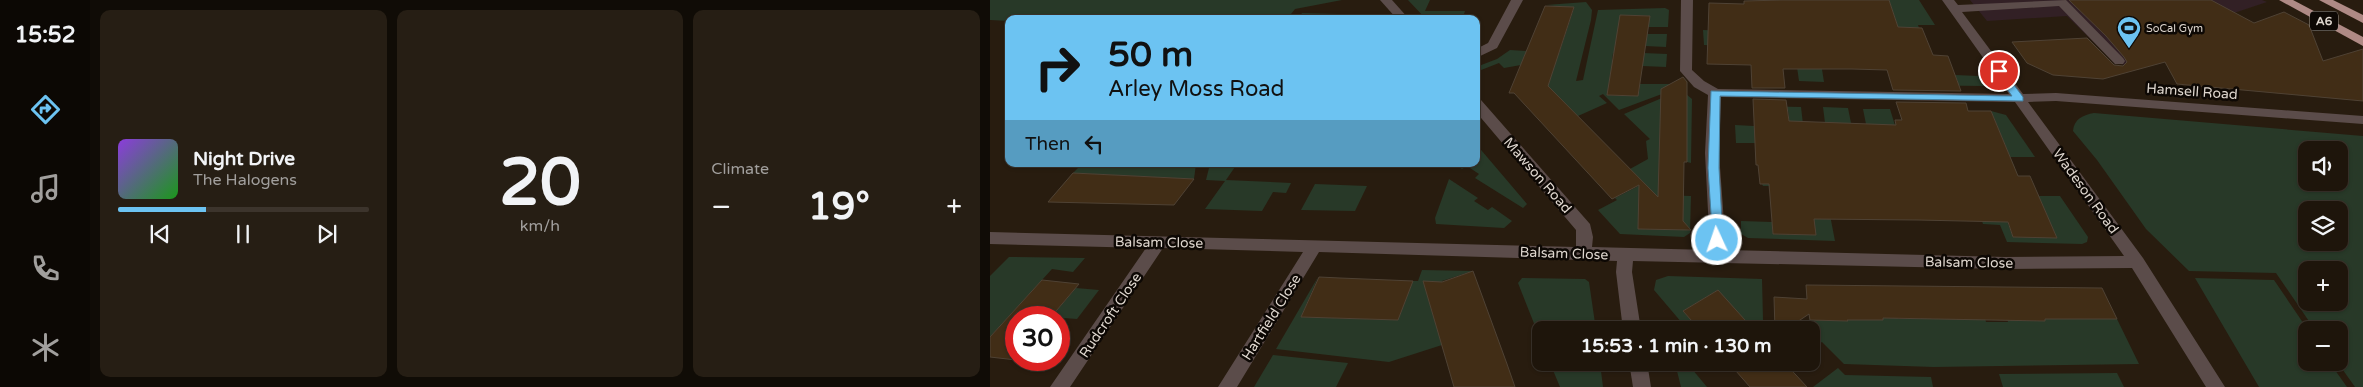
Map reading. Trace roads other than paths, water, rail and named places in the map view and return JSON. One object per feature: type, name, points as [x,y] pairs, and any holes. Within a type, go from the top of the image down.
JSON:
[{"type":"highway","name":"A6","points":[[2285,0],[2363,42]]},
{"type":"highway","name":"A6","points":[[2325,0],[2363,20]]},
{"type":"street","points":[[1386,0],[1399,15]]},
{"type":"street","points":[[1480,52],[1493,45],[1517,0]]},
{"type":"street","points":[[1687,0],[1686,71],[1699,84],[1715,93],[1714,168],[1718,256]]},
{"type":"street","points":[[1951,4],[2062,2],[2119,61]]},
{"type":"street","name":"Wadeson Road","points":[[1951,4],[2137,262],[2216,387]]},
{"type":"street","name":"Hamsell Road","points":[[1715,93],[2019,99],[2056,97],[2363,120]]},
{"type":"street","name":"Mawson Road","points":[[1480,107],[1584,228],[1586,237],[1583,253]]},
{"type":"street","name":"Balsam Close","points":[[990,238],[1160,241],[1583,253],[1626,256],[1718,256],[2005,263],[2137,262]]},
{"type":"street","name":"Rudcroft Close","points":[[1058,387],[1160,241]]},
{"type":"street","name":"Hartfield Close","points":[[1227,387],[1315,246]]},
{"type":"street","points":[[1626,256],[1624,272],[1631,321]]},
{"type":"street","points":[[1639,371],[1642,387]]},
{"type":"place","name":"SoCal Gym","points":[[2129,49]]}]
